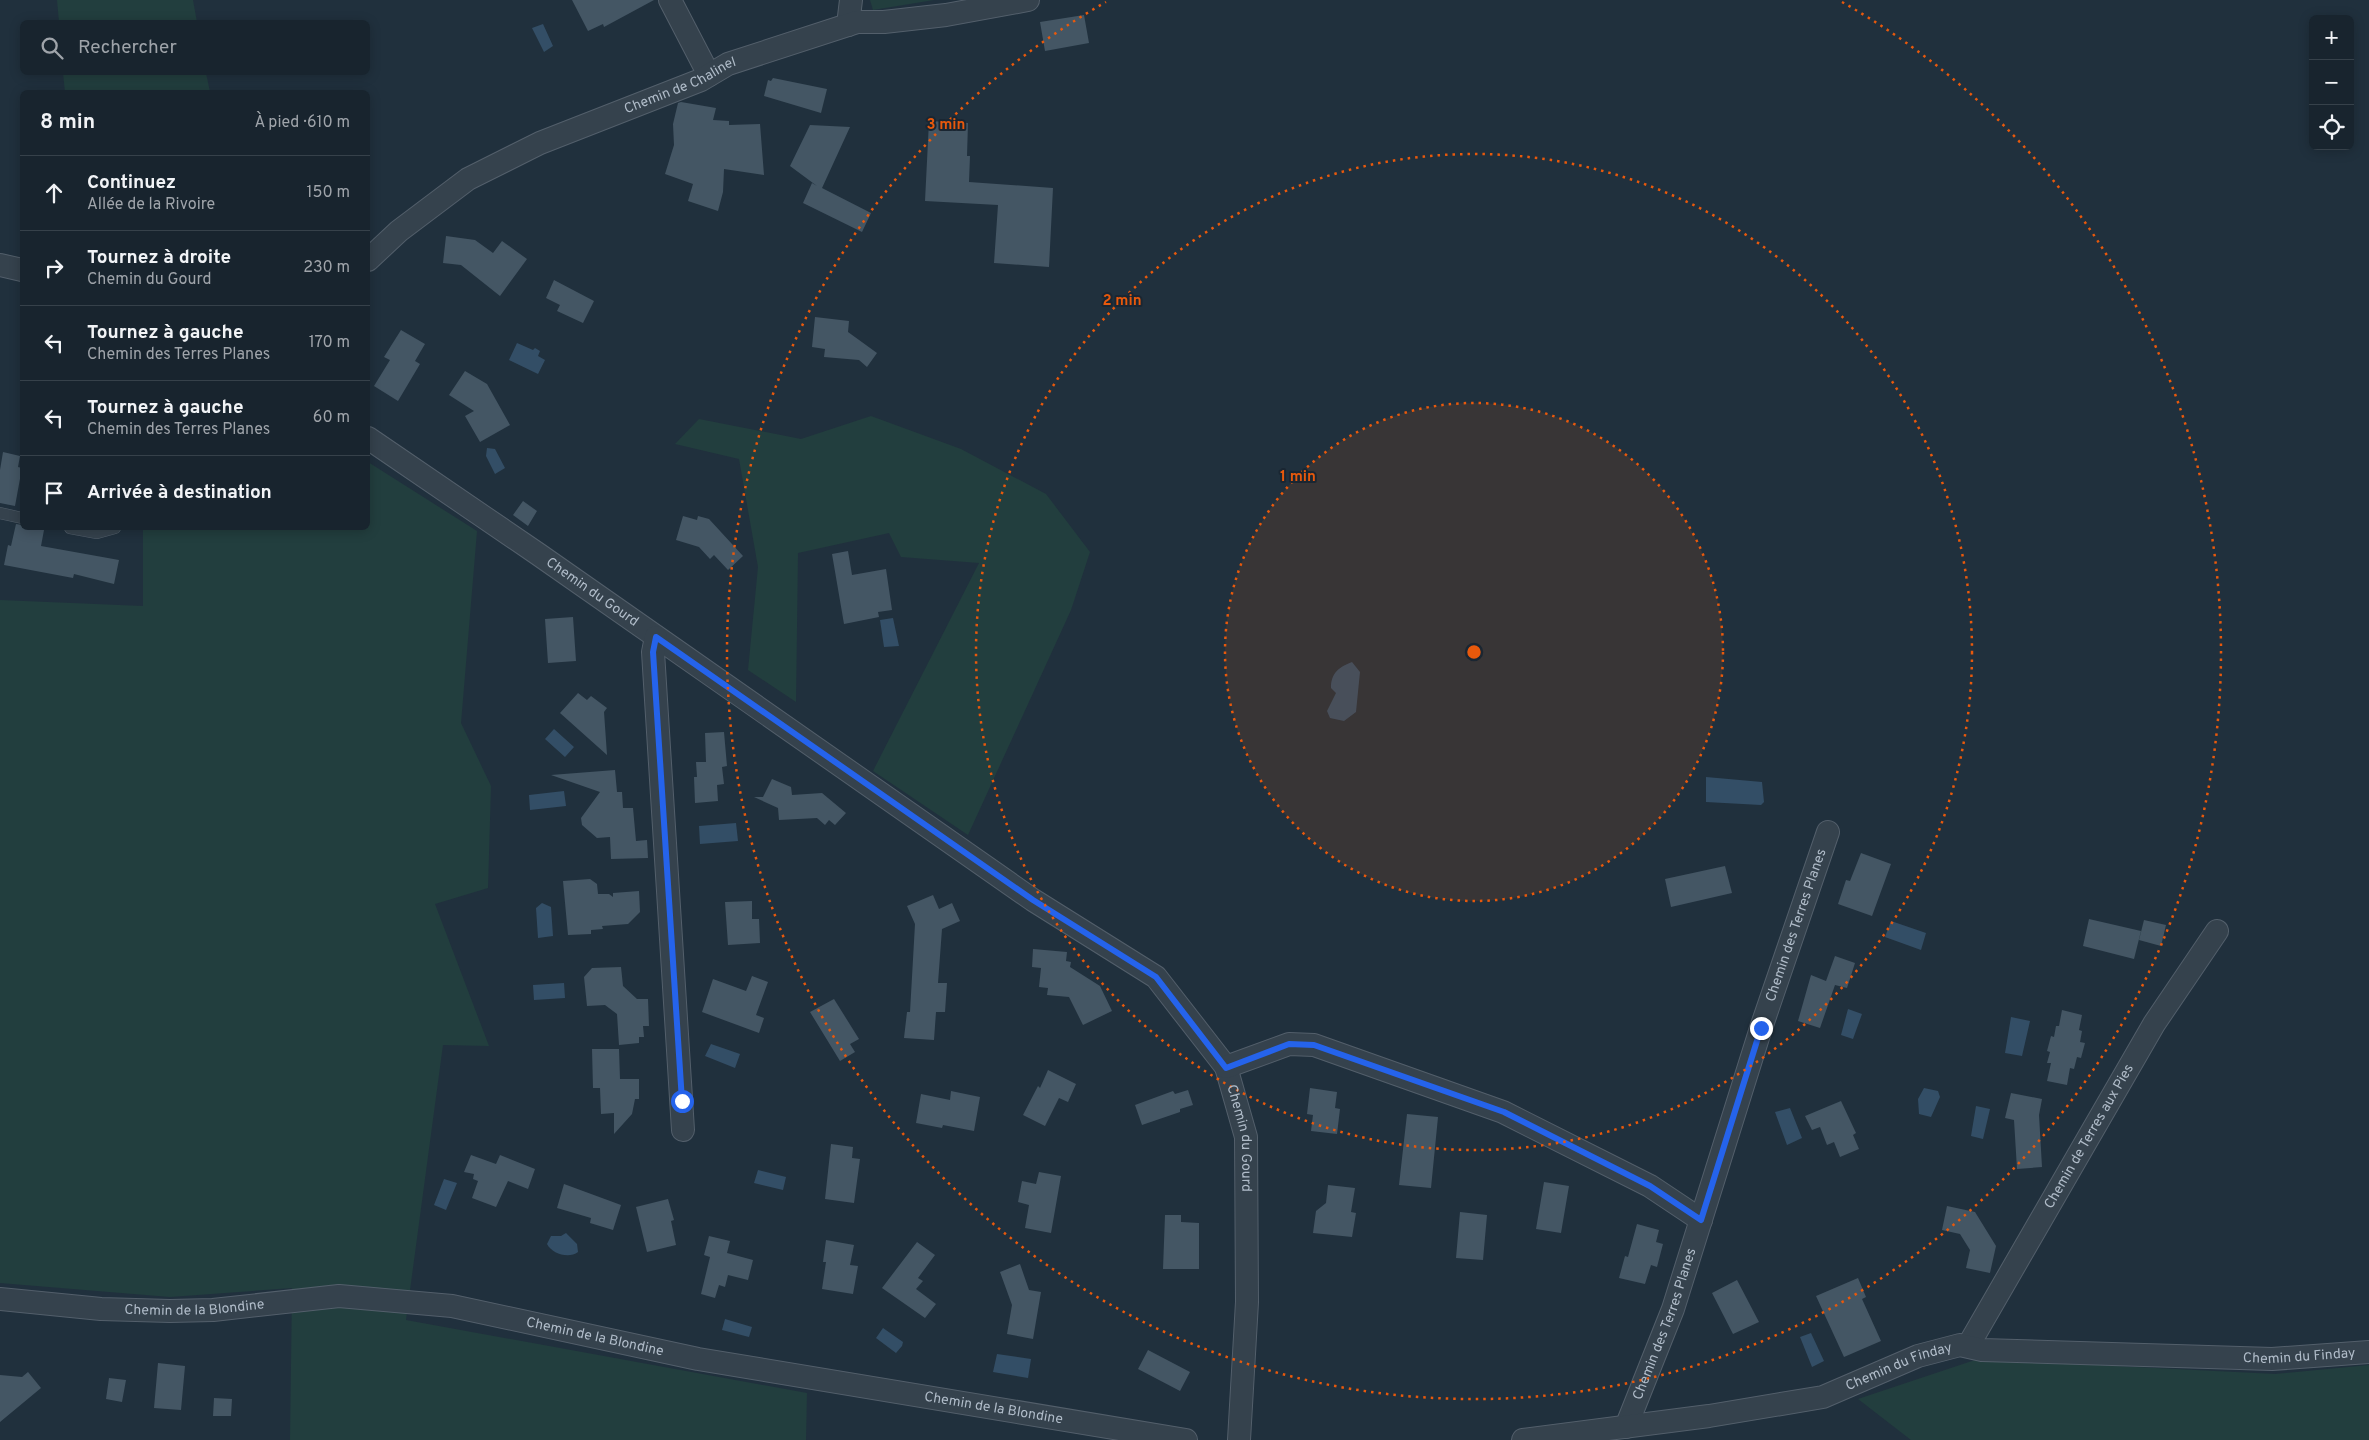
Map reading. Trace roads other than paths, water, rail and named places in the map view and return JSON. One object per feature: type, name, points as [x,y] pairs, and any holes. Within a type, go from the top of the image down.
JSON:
[{"type":"street","points":[[670,0],[709,76]]},
{"type":"street","points":[[848,25],[851,0]]},
{"type":"street","name":"Chemin de Chalinel","points":[[370,258],[398,231],[468,179],[540,143],[709,76],[728,64],[857,22],[884,22],[946,15],[1028,0]]},
{"type":"street","points":[[0,265],[20,270]]},
{"type":"street","name":"Chemin du Gourd","points":[[370,439],[1033,900],[1156,977],[1226,1068],[1246,1137],[1247,1302],[1239,1440]]},
{"type":"street","points":[[656,637],[653,652],[683,1130]]},
{"type":"street","name":"Chemin des Terres Planes","points":[[1626,1428],[1673,1309],[1761,1028],[1828,832]]},
{"type":"street","name":"Chemin de Terres aux Pies","points":[[1968,1346],[2154,1024],[2217,931]]},
{"type":"street","points":[[1226,1068],[1289,1044],[1314,1045],[1504,1112],[1650,1186],[1701,1220]]},
{"type":"street","name":"Chemin de la Blondine","points":[[0,1299],[101,1309],[170,1311],[213,1310],[339,1296],[452,1306],[698,1359],[1186,1440]]},
{"type":"street","name":"Chemin du Finday","points":[[1523,1440],[1626,1428],[1823,1397],[1918,1356],[1960,1345],[1982,1350],[2272,1359],[2369,1352]]},
{"type":"lane","points":[[0,513],[20,518]]},
{"type":"lane","points":[[81,530],[97,533],[108,530]]},
{"type":"water","points":[[543,24],[553,46],[544,52],[532,28]]},
{"type":"water","points":[[517,343],[540,351],[538,356],[545,360],[538,374],[509,360]]},
{"type":"water","points":[[487,448],[495,449],[505,468],[495,474],[486,456]]},
{"type":"water","points":[[893,618],[899,646],[884,647],[880,620]]},
{"type":"water","points":[[1352,662],[1360,672],[1356,712],[1344,721],[1330,718],[1327,711],[1336,693],[1331,688],[1332,678],[1340,668]]},
{"type":"water","points":[[554,729],[574,747],[565,757],[545,739]]},
{"type":"water","points":[[1706,777],[1762,782],[1764,802],[1761,805],[1706,802]]},
{"type":"water","points":[[564,791],[566,806],[530,810],[529,795]]},
{"type":"water","points":[[736,823],[738,841],[700,844],[699,826]]},
{"type":"water","points":[[542,903],[551,907],[553,936],[538,938],[536,908]]},
{"type":"water","points":[[1891,921],[1926,933],[1921,950],[1885,937]]},
{"type":"water","points":[[564,983],[565,998],[534,1000],[533,985]]},
{"type":"water","points":[[1848,1009],[1862,1014],[1853,1039],[1841,1035]]},
{"type":"water","points":[[2011,1017],[2030,1021],[2022,1056],[2005,1053]]},
{"type":"water","points":[[711,1044],[740,1054],[735,1068],[705,1056]]},
{"type":"water","points":[[1924,1088],[1938,1091],[1940,1097],[1931,1117],[1919,1114],[1918,1099]]},
{"type":"water","points":[[1976,1106],[1990,1109],[1983,1139],[1971,1136]]},
{"type":"water","points":[[1790,1108],[1802,1138],[1787,1145],[1775,1112]]},
{"type":"water","points":[[758,1170],[786,1177],[783,1190],[754,1183]]},
{"type":"water","points":[[444,1179],[457,1183],[446,1210],[434,1205]]},
{"type":"water","points":[[566,1233],[577,1244],[578,1252],[566,1255],[557,1253],[549,1248],[547,1244],[551,1236],[561,1236]]},
{"type":"water","points":[[725,1319],[752,1327],[749,1337],[722,1330]]},
{"type":"water","points":[[883,1328],[903,1342],[896,1353],[876,1338]]},
{"type":"water","points":[[1811,1333],[1824,1361],[1812,1367],[1800,1337]]},
{"type":"water","points":[[997,1354],[1031,1359],[1028,1378],[993,1372]]}]
